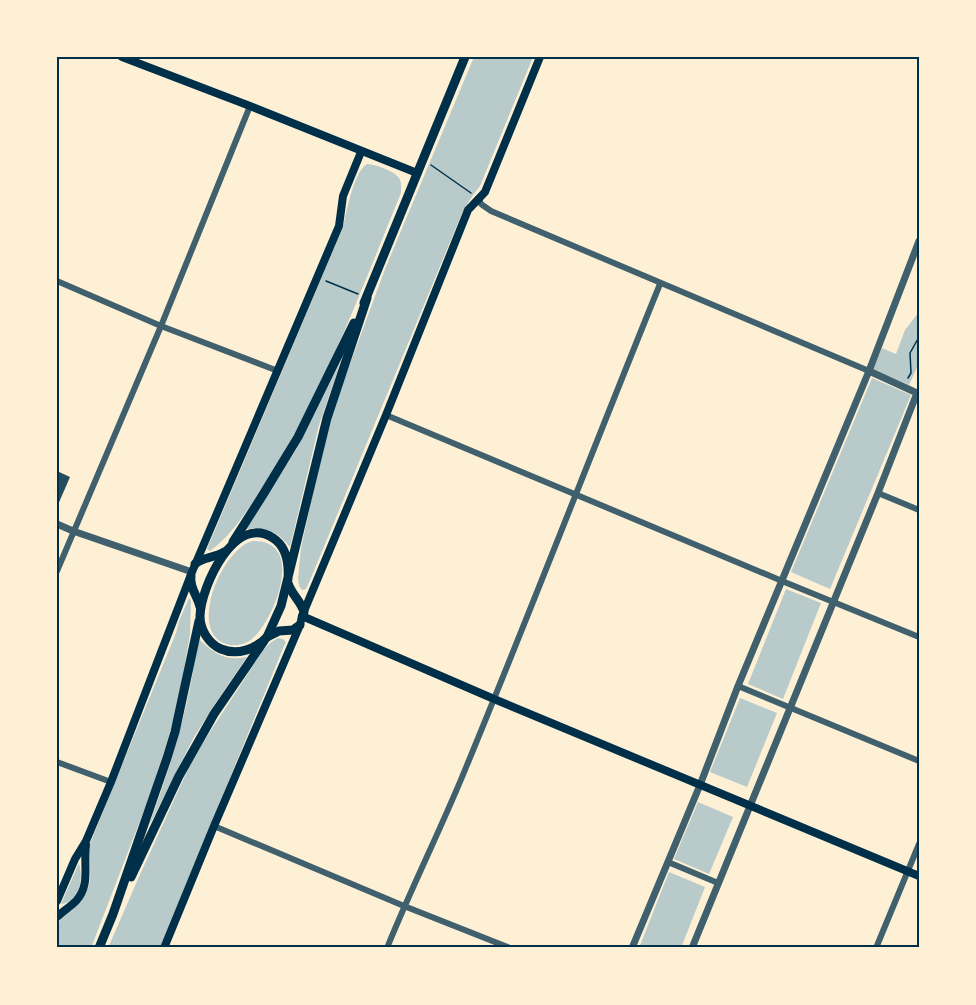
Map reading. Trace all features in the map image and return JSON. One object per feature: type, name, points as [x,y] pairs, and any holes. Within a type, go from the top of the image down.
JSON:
[{"type":"highway","points":[[113,914],[179,776],[214,714],[266,639],[281,606],[327,418],[367,298],[465,57]]},
{"type":"highway","points":[[99,948],[159,784],[175,732],[208,586],[221,559],[298,437],[367,298]]},
{"type":"highway","points":[[247,535],[269,536],[278,542],[289,567],[288,581],[294,595],[303,606],[302,618],[293,630],[279,631],[240,652],[220,649],[206,636],[198,597],[191,585],[193,571],[200,560],[217,556],[229,547],[247,535]]},
{"type":"main road","points":[[122,57],[417,173]]},
{"type":"main road","points":[[165,948],[386,415],[468,210],[485,192],[540,57]]},
{"type":"main road","points":[[57,901],[111,782],[193,571],[339,226],[343,196],[361,152]]},
{"type":"main road","points":[[302,618],[919,876]]},
{"type":"main road","points":[[57,917],[76,901],[84,889],[86,841]]},
{"type":"street","points":[[57,572],[161,326],[250,106]]},
{"type":"street","points":[[479,199],[481,204],[492,211],[918,393],[692,948]]},
{"type":"street","points":[[632,948],[918,245]]},
{"type":"street","points":[[57,281],[161,326],[278,371]]},
{"type":"street","points":[[387,948],[466,769],[660,284]]},
{"type":"street","points":[[386,415],[919,637]]},
{"type":"street","points":[[878,493],[919,510]]},
{"type":"street","points":[[57,524],[193,571]]},
{"type":"street","points":[[738,686],[919,760]]},
{"type":"street","points":[[57,762],[111,782]]},
{"type":"street","points":[[214,826],[510,948]]},
{"type":"street","points":[[876,948],[919,844]]},
{"type":"street","points":[[668,862],[718,883]]},
{"type":"path","points":[[423,159],[479,199]]},
{"type":"path","points":[[316,277],[367,298]]},
{"type":"path","points":[[903,387],[910,373],[910,353],[919,337]]},
{"type":"shaded area","points":[[474,57],[533,57],[480,186],[462,213],[311,578],[306,589],[302,590],[298,579],[301,548],[326,434],[385,269]]},
{"type":"shaded area","points":[[367,164],[384,168],[397,175],[401,182],[401,193],[338,346],[302,420],[244,515],[225,538],[210,551],[207,549],[343,227],[354,184]]},
{"type":"shaded area","points":[[919,312],[919,363],[909,385],[873,369],[882,348],[896,354],[905,330]]},
{"type":"shaded area","points":[[341,361],[319,425],[290,547],[270,531],[244,529],[297,448]]},
{"type":"shaded area","points":[[872,378],[911,395],[830,589],[791,572]]},
{"type":"shaded area","points":[[253,541],[269,544],[278,553],[282,566],[281,582],[276,599],[261,629],[247,642],[231,645],[217,639],[210,627],[209,611],[212,593],[229,559],[241,547]]},
{"type":"shaded area","points":[[786,589],[821,603],[783,699],[748,684]]},
{"type":"shaded area","points":[[189,598],[191,601],[190,634],[179,698],[148,800],[91,948],[57,948],[58,924],[64,915],[82,900],[88,888],[89,846]]},
{"type":"shaded area","points":[[278,638],[286,642],[160,948],[108,948],[189,767],[264,649]]},
{"type":"shaded area","points":[[200,640],[221,656],[247,657],[194,737],[148,828],[178,737],[194,667],[197,643]]},
{"type":"shaded area","points":[[740,698],[777,713],[747,787],[710,772]]},
{"type":"shaded area","points":[[698,802],[733,817],[709,874],[674,859]]},
{"type":"shaded area","points":[[79,863],[81,876],[77,894],[73,899],[61,904]]},
{"type":"shaded area","points":[[669,872],[705,887],[681,948],[639,948]]},
{"type":"building","points":[[57,471],[70,477],[57,507]]}]
